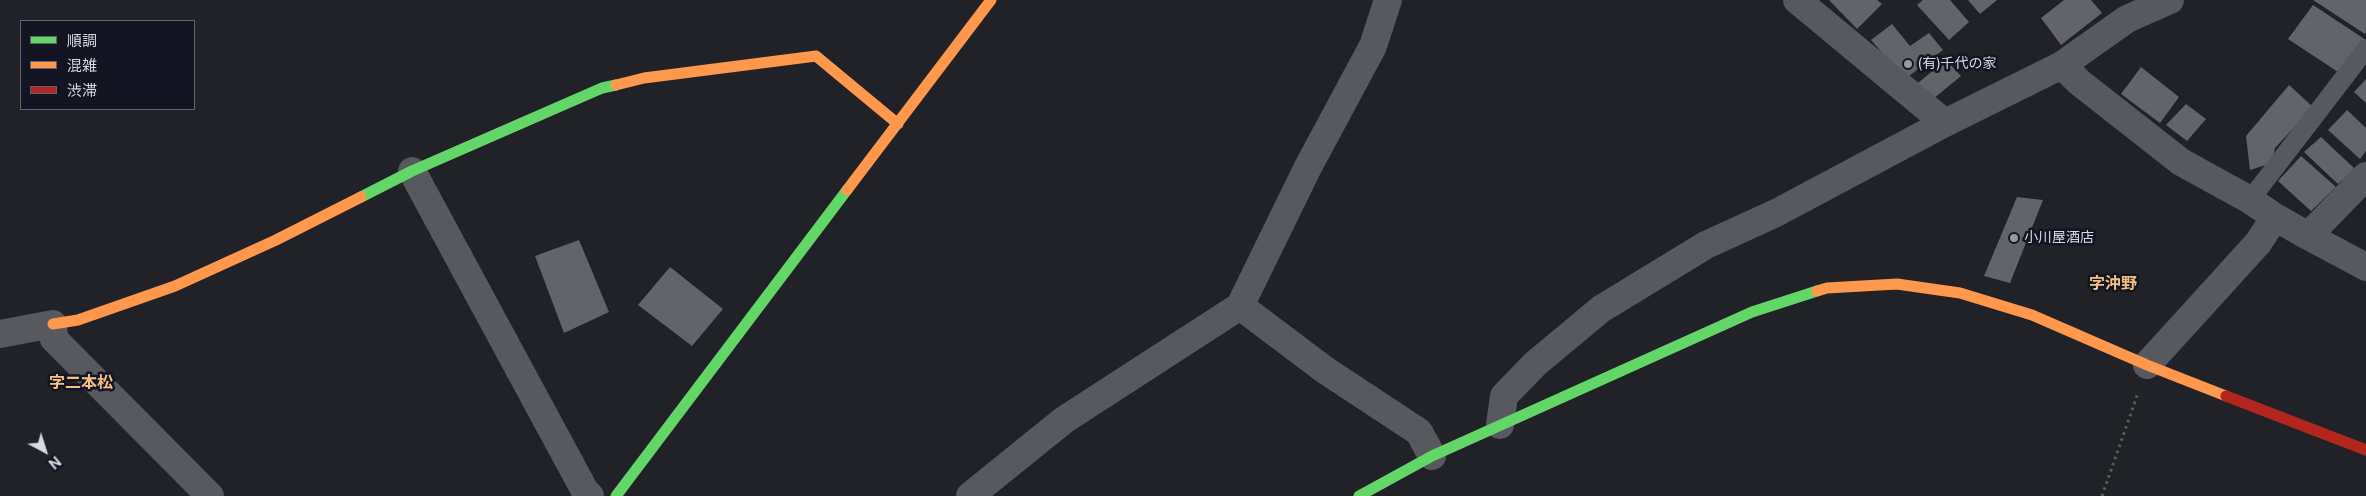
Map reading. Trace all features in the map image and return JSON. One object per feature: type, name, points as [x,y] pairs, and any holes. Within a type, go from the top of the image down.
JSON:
[{"type":"street","points":[[616,496],[991,0]]},
{"type":"street","points":[[970,496],[1064,420],[1240,306],[1308,167],[1373,46],[1388,0]]},
{"type":"street","points":[[1797,0],[1945,123]]},
{"type":"street","points":[[1500,424],[1504,396],[1535,364],[1601,309],[1706,245],[1776,213],[1945,123],[2062,65],[2127,19],[2170,0]]},
{"type":"street","points":[[0,334],[78,320],[174,286],[276,240],[412,171],[602,88],[644,78],[816,56],[898,124]]},
{"type":"street","points":[[2062,65],[2078,82],[2180,162],[2250,200],[2308,236],[2366,267]]},
{"type":"street","points":[[412,171],[585,491],[590,496]]},
{"type":"street","points":[[2308,236],[2366,176]]},
{"type":"street","points":[[2147,365],[2258,243],[2275,217]]},
{"type":"street","points":[[1359,496],[1432,456],[1500,424],[1752,312],[1827,288],[1897,284],[1960,293],[2032,315],[2147,365],[2366,450]]},
{"type":"street","points":[[1240,306],[1325,370],[1419,432],[1432,456]]},
{"type":"street","points":[[53,324],[54,338],[210,496]]},
{"type":"lane","points":[[2250,200],[2366,49]]},
{"type":"path","points":[[2102,496],[2147,365]]},
{"type":"building","points":[[1829,0],[1877,0],[1882,4],[1857,29]]},
{"type":"building","points":[[1923,0],[1950,0],[1969,22],[1949,40],[1917,5]]},
{"type":"building","points":[[1968,0],[1997,0],[1980,14]]},
{"type":"building","points":[[2064,0],[2091,0],[2102,13],[2061,45],[2041,18]]},
{"type":"building","points":[[2313,0],[2366,0],[2365,34]]},
{"type":"building","points":[[2313,5],[2366,40],[2341,74],[2288,39]]},
{"type":"building","name":"(有)千代の家","points":[[1892,24],[1910,46],[1929,33],[1943,50],[1905,79],[1871,40]]},
{"type":"building","points":[[1946,60],[1961,76],[1933,99],[1918,83]]},
{"type":"building","points":[[2141,67],[2179,97],[2160,123],[2121,94]]},
{"type":"building","points":[[2366,79],[2366,103],[2354,92]]},
{"type":"building","points":[[2289,85],[2313,107],[2275,148],[2272,163],[2250,170],[2246,136]]},
{"type":"building","points":[[2186,104],[2206,119],[2187,141],[2166,125]]},
{"type":"building","points":[[2347,110],[2366,128],[2366,151],[2360,159],[2328,130]]},
{"type":"building","points":[[2321,137],[2355,169],[2338,184],[2304,152]]},
{"type":"building","points":[[2301,156],[2336,187],[2311,211],[2278,181]]},
{"type":"building","name":"小川屋酒店","points":[[2017,197],[2043,200],[2010,283],[1984,276]]},
{"type":"building","points":[[579,240],[609,312],[564,333],[535,256]]},
{"type":"building","points":[[670,267],[723,309],[692,346],[638,305]]},
{"type":"traffic: fast","points":[[361,197],[412,171],[602,88],[616,85]]},
{"type":"traffic: fast","points":[[616,496],[847,190]]},
{"type":"traffic: fast","points":[[1359,496],[1432,456],[1752,312],[1817,291]]},
{"type":"traffic: slow","points":[[847,190],[991,0]]},
{"type":"traffic: slow","points":[[616,85],[644,78],[816,56],[898,124]]},
{"type":"traffic: slow","points":[[53,324],[78,320],[175,286],[276,240],[361,197]]},
{"type":"traffic: slow","points":[[1817,291],[1827,288],[1897,284],[1960,293],[2032,315],[2147,365],[2226,396]]},
{"type":"traffic: jam","points":[[2226,396],[2366,450]]},
{"type":"place","name":"(有)千代の家","points":[[1908,64]]},
{"type":"place","name":"小川屋酒店","points":[[2014,238]]},
{"type":"district","name":"字沖野","points":[[2113,284]]},
{"type":"district","name":"字二本松","points":[[81,383]]}]
